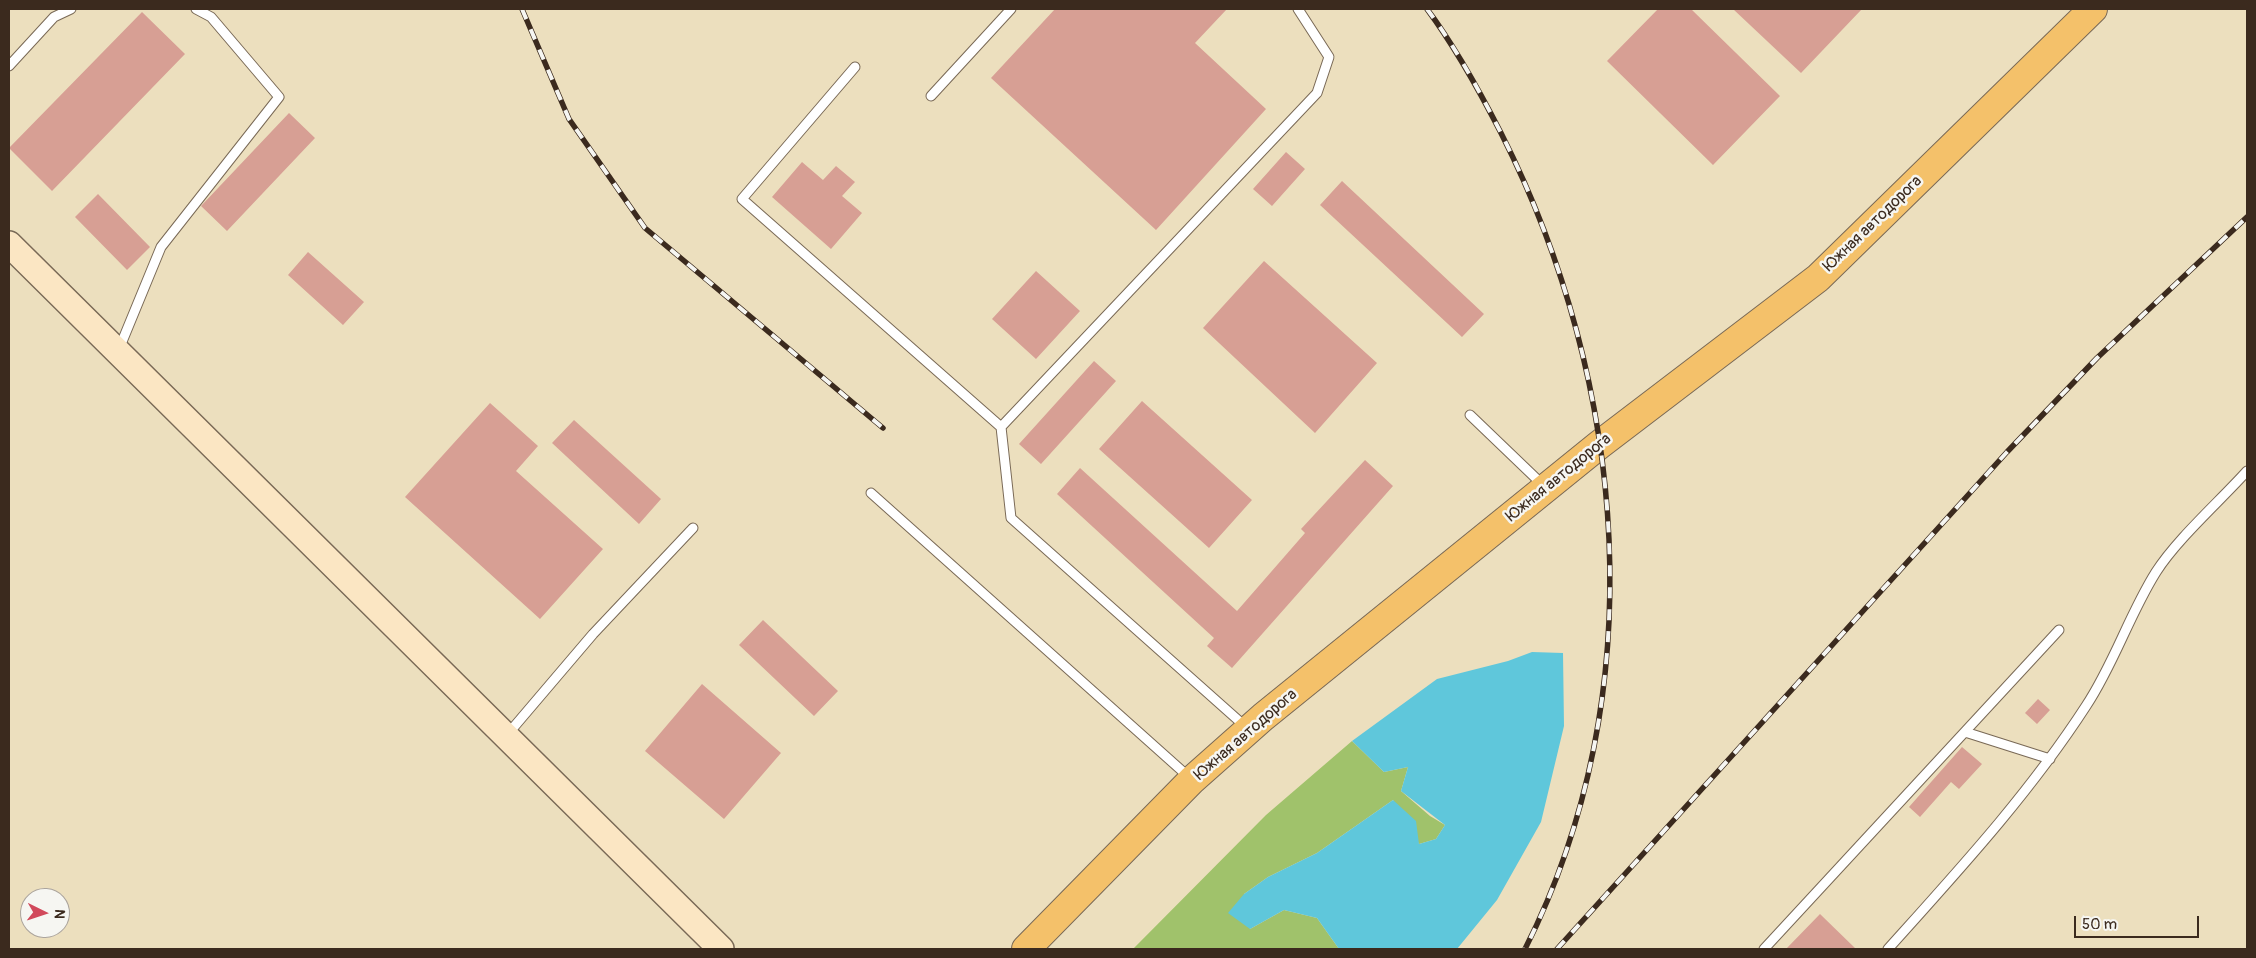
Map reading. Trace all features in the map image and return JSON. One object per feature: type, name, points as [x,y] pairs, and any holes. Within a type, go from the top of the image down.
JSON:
[{"type":"main road","name":"Южная автодорога","points":[[1026,949],[1192,780],[1249,730],[1546,488],[1818,278],[2092,9]]},
{"type":"street","points":[[9,244],[721,949]]},
{"type":"lane","points":[[9,66],[54,17],[71,9]]},
{"type":"lane","points":[[118,352],[160,247],[279,97],[211,17],[196,9]]},
{"type":"lane","points":[[931,96],[1011,9]]},
{"type":"lane","points":[[1001,427],[1317,93],[1329,57],[1298,9]]},
{"type":"lane","points":[[855,67],[742,199],[1001,427],[1011,518],[1249,730]]},
{"type":"lane","points":[[1470,415],[1546,488]]},
{"type":"lane","points":[[1888,949],[1987,840],[2050,759],[2087,705],[2110,665],[2157,571],[2181,542],[2247,472]]},
{"type":"lane","points":[[871,493],[1192,780]]},
{"type":"lane","points":[[506,736],[593,634],[693,528]]},
{"type":"lane","points":[[1764,949],[1888,818],[2059,630]]},
{"type":"lane","points":[[1965,732],[2050,759]]},
{"type":"green space","points":[[1352,741],[1384,772],[1408,767],[1401,791],[1430,816],[1445,825],[1436,839],[1419,844],[1393,800],[1317,853],[1268,877],[1244,894],[1250,929],[1284,910],[1317,918],[1339,949],[1133,949],[1266,815]]},
{"type":"water","points":[[1532,652],[1563,653],[1564,726],[1541,822],[1497,900],[1457,949],[1339,949],[1317,918],[1284,910],[1250,929],[1228,913],[1244,894],[1268,877],[1317,853],[1393,800],[1416,821],[1419,844],[1436,839],[1445,825],[1401,791],[1408,767],[1384,772],[1352,741],[1437,679],[1508,661]]},
{"type":"building","points":[[1055,9],[1227,9],[1195,43],[1266,109],[1156,230],[991,78]]},
{"type":"building","points":[[1658,9],[1691,9],[1780,96],[1713,165],[1607,61]]},
{"type":"building","points":[[1733,9],[1862,9],[1801,73]]},
{"type":"building","points":[[142,12],[185,54],[52,191],[9,148]]},
{"type":"building","points":[[289,113],[315,138],[227,231],[201,206]]},
{"type":"building","points":[[1286,152],[1305,169],[1272,206],[1253,189]]},
{"type":"building","points":[[802,162],[823,180],[836,166],[855,182],[842,196],[862,213],[831,249],[772,197]]},
{"type":"building","points":[[1342,181],[1484,314],[1462,337],[1320,205]]},
{"type":"building","points":[[98,194],[150,247],[127,270],[75,217]]},
{"type":"building","points":[[308,252],[364,302],[343,325],[288,275]]},
{"type":"building","points":[[1264,261],[1377,363],[1315,433],[1203,328]]},
{"type":"building","points":[[1036,271],[1080,311],[1036,359],[992,319]]},
{"type":"building","points":[[1094,361],[1116,381],[1041,464],[1019,444]]},
{"type":"building","points":[[1142,401],[1252,500],[1209,548],[1099,449]]},
{"type":"building","points":[[490,403],[538,446],[516,471],[603,549],[540,619],[405,497]]},
{"type":"building","points":[[574,420],[661,499],[639,524],[552,443]]},
{"type":"building","points":[[1365,460],[1393,486],[1232,668],[1207,646],[1214,638],[1057,494],[1080,468],[1237,611],[1305,533],[1301,529]]},
{"type":"building","points":[[763,620],[838,691],[814,716],[739,645]]},
{"type":"building","points":[[702,684],[781,753],[724,819],[645,751]]},
{"type":"building","points":[[2038,699],[2050,710],[2037,724],[2025,713]]},
{"type":"building","points":[[1962,747],[1982,764],[1959,789],[1951,782],[1920,817],[1909,807]]},
{"type":"building","points":[[1820,914],[1856,949],[1786,949]]},
{"type":"railway","points":[[522,9],[569,119],[645,228],[883,428]]},
{"type":"railway","points":[[1427,9],[1476,85],[1493,117],[1544,230],[1576,331],[1598,434],[1609,540],[1608,645],[1594,749],[1566,851],[1525,949]]},
{"type":"railway","points":[[1557,949],[2007,452],[2097,358],[2247,217]]}]
